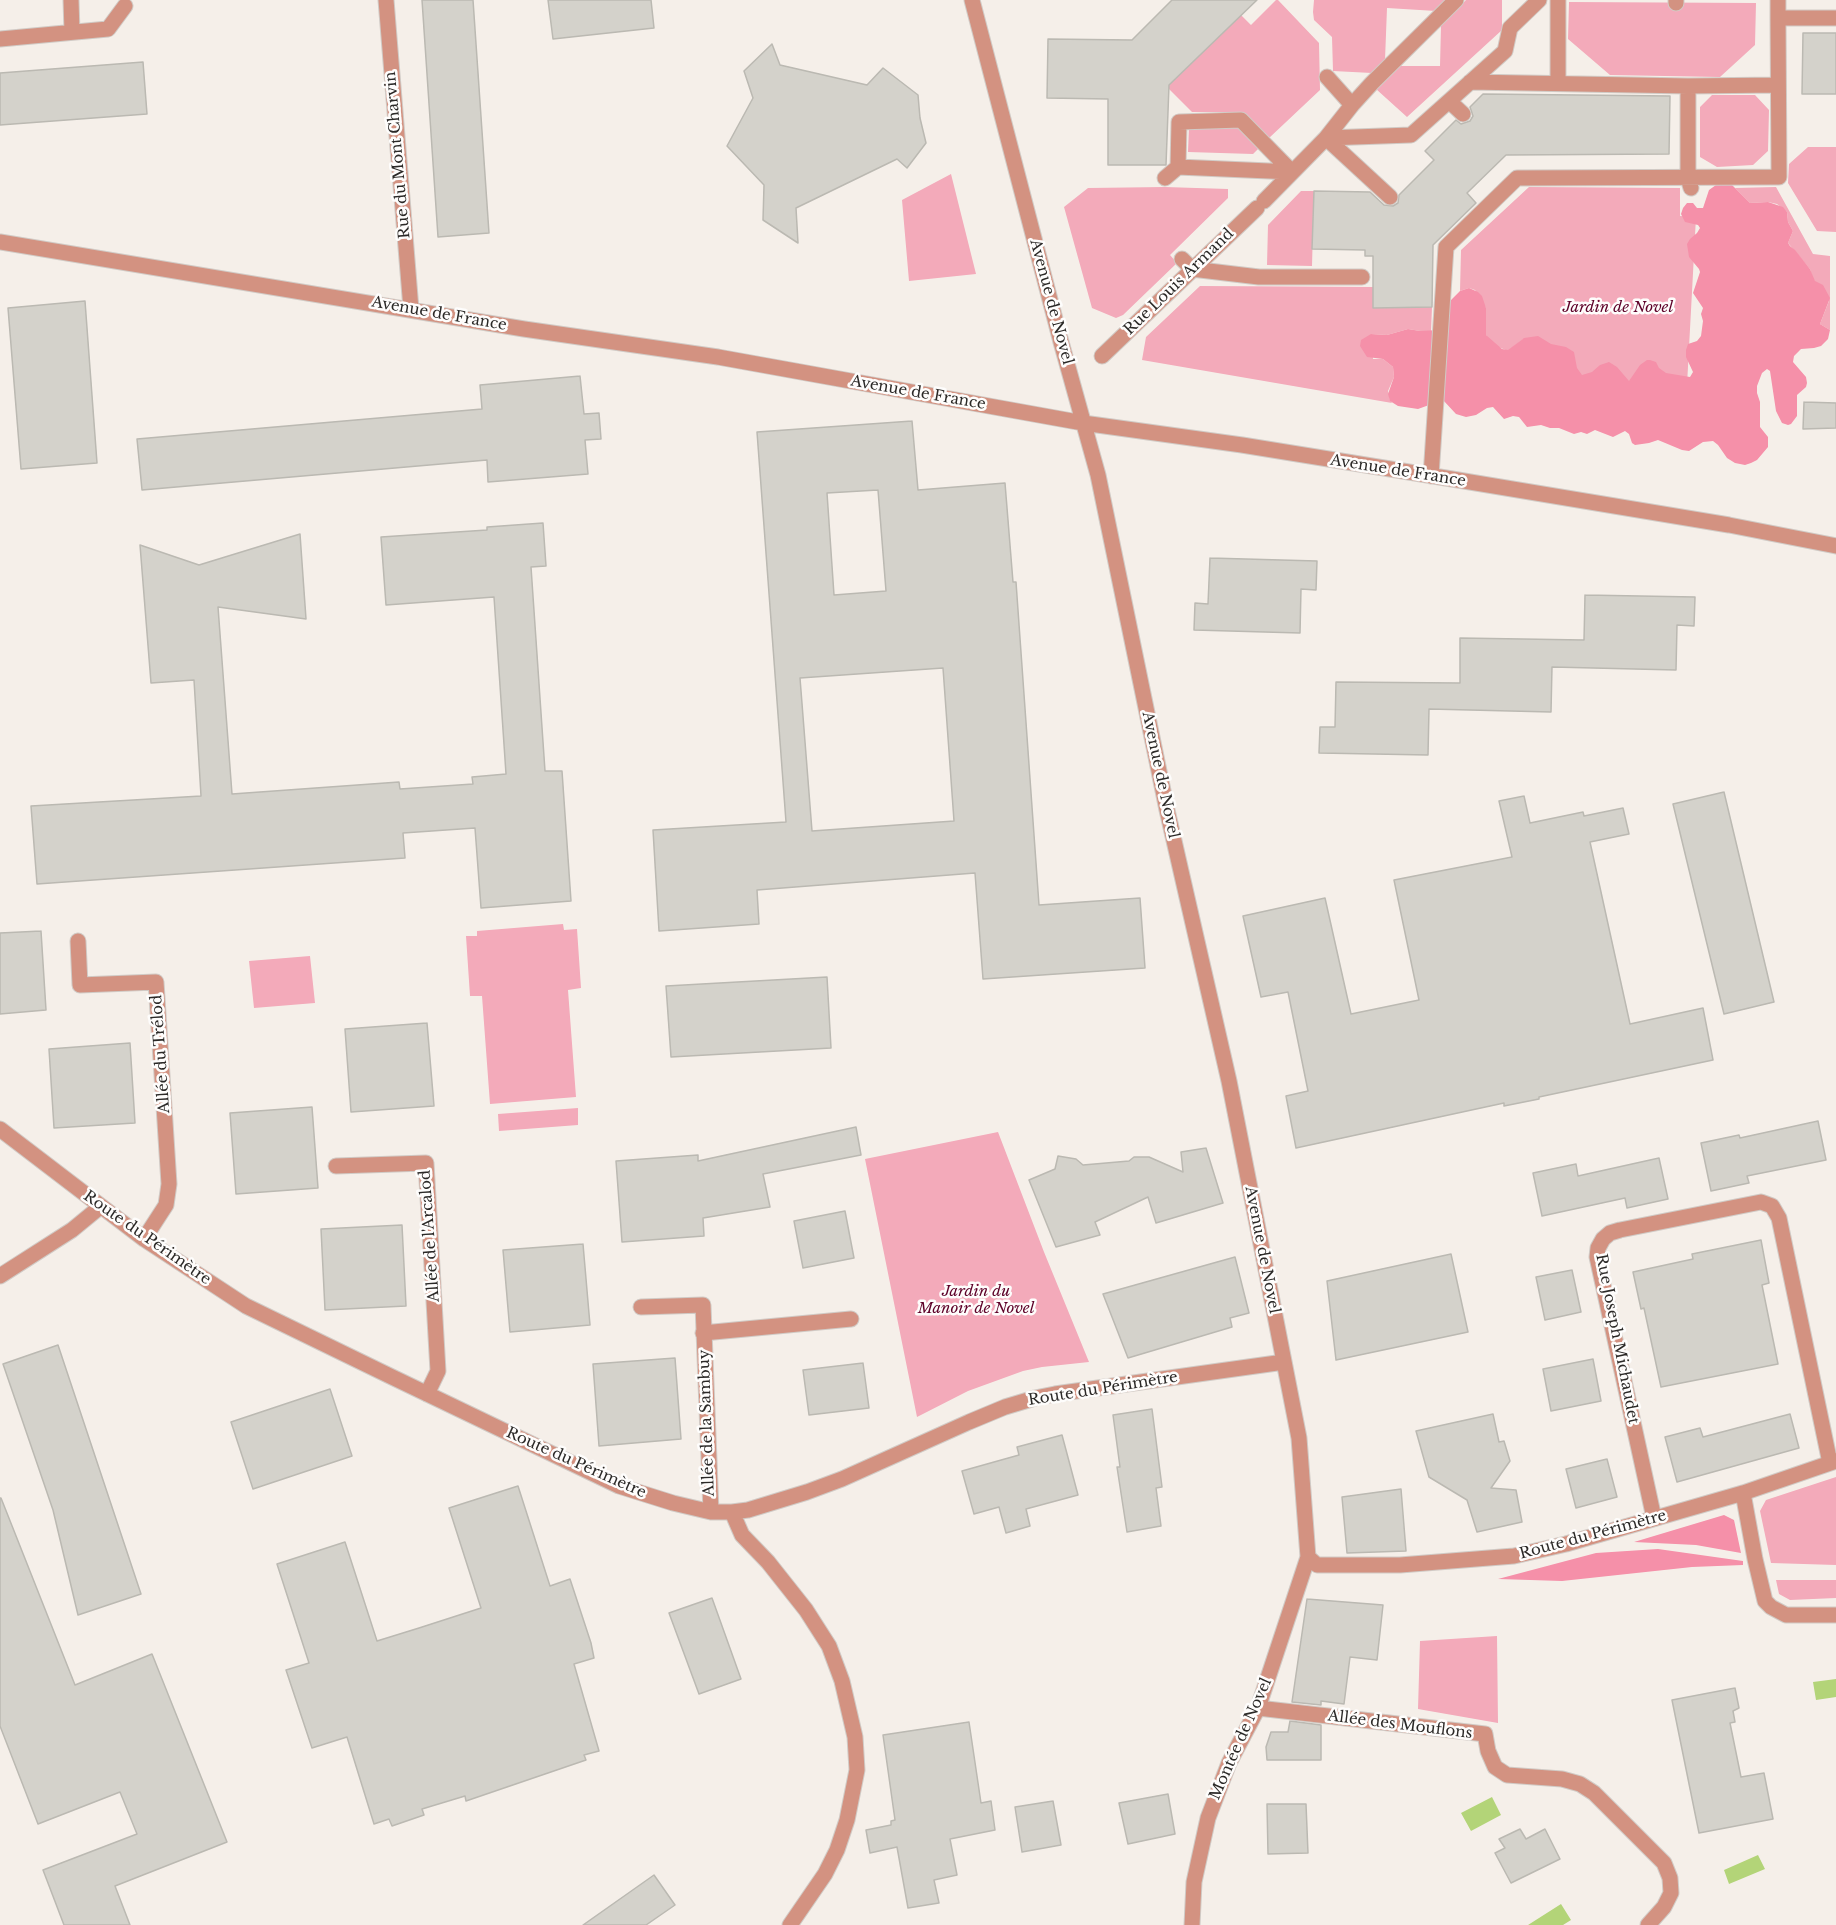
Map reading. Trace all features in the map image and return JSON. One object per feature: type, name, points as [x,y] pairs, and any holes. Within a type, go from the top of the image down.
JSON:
[{"type":"street","points":[[71,0],[72,32]]},
{"type":"street","name":"Rue du Mont Charvin","points":[[386,0],[411,309]]},
{"type":"street","name":"Avenue de Novel","points":[[972,0],[1058,332],[1098,475],[1167,810],[1229,1081],[1299,1438],[1308,1557]]},
{"type":"street","name":"Rue Louis Armand","points":[[1102,356],[1187,264],[1260,204],[1326,138],[1352,105],[1456,0]]},
{"type":"street","points":[[1326,138],[1411,135],[1505,51],[1510,28],[1539,0]]},
{"type":"street","points":[[1558,0],[1558,83]]},
{"type":"street","points":[[1431,476],[1446,248],[1517,178],[1689,183],[1781,181],[1778,0]]},
{"type":"street","points":[[0,39],[108,29],[125,6]]},
{"type":"street","points":[[1778,18],[1836,18]]},
{"type":"street","points":[[1327,77],[1352,105]]},
{"type":"street","points":[[1470,82],[1529,88],[1558,83],[1688,86],[1778,85]]},
{"type":"street","points":[[1688,86],[1694,125],[1689,183]]},
{"type":"street","points":[[1449,101],[1463,114]]},
{"type":"street","points":[[1178,167],[1179,123],[1235,116],[1292,172]]},
{"type":"street","points":[[1326,138],[1390,197]]},
{"type":"street","points":[[1166,178],[1178,167],[1292,172]]},
{"type":"street","name":"Avenue de France","points":[[0,242],[524,329],[718,357],[1083,423],[1242,445],[1729,525],[1836,546]]},
{"type":"street","points":[[1187,264],[1259,277],[1362,277]]},
{"type":"street","name":"Allée du Trélod","points":[[78,941],[80,985],[156,982],[169,1184],[166,1205],[144,1239]]},
{"type":"street","name":"Route du Périmètre","points":[[0,1129],[144,1239],[246,1306],[619,1486],[711,1512],[748,1510],[807,1492],[842,1479],[978,1418],[1035,1398],[1284,1362]]},
{"type":"street","name":"Allée de l'Arcalod","points":[[336,1166],[426,1162],[438,1371],[427,1394]]},
{"type":"street","name":"Rue Joseph Michaudet","points":[[1654,1518],[1598,1257],[1598,1248],[1610,1233],[1761,1202],[1772,1206],[1779,1218],[1833,1462]]},
{"type":"street","points":[[0,1276],[72,1230],[100,1207]]},
{"type":"street","name":"Allée de la Sambuy","points":[[641,1307],[703,1305],[711,1512]]},
{"type":"street","name":"Allée de la Sambuy","points":[[703,1333],[851,1319]]},
{"type":"street","name":"Route du Périmètre","points":[[1308,1557],[1317,1564],[1400,1565],[1514,1556],[1566,1544],[1743,1493],[1833,1462]]},
{"type":"street","points":[[1743,1493],[1765,1601],[1786,1615],[1836,1615]]},
{"type":"street","points":[[732,1512],[742,1535],[768,1562],[806,1610],[829,1646],[842,1681],[855,1737],[857,1770],[847,1820],[837,1850],[825,1874],[790,1925]]},
{"type":"street","name":"Montée de Novel","points":[[1192,1925],[1194,1882],[1218,1789],[1258,1708],[1308,1557]]},
{"type":"street","name":"Allée des Mouflons","points":[[1258,1708],[1485,1734],[1488,1751],[1495,1767],[1507,1775],[1562,1779],[1580,1784],[1594,1793],[1664,1863],[1671,1878],[1671,1893],[1664,1907],[1648,1925]]},
{"type":"green space","points":[[1276,0],[1319,43],[1320,90],[1268,139],[1241,112],[1192,112],[1167,87],[1241,15],[1251,25]]},
{"type":"green space","points":[[1314,0],[1448,0],[1436,11],[1387,8],[1385,60],[1372,73],[1333,71],[1332,37],[1314,20]]},
{"type":"green space","points":[[1466,0],[1502,0],[1502,30],[1407,117],[1376,89],[1399,66],[1440,66],[1441,26]]},
{"type":"green space","points":[[1569,2],[1756,3],[1755,45],[1720,77],[1610,75],[1568,39]]},
{"type":"green space","points":[[1712,95],[1755,95],[1769,110],[1768,151],[1753,165],[1717,167],[1700,157],[1700,107]]},
{"type":"green space","points":[[1189,127],[1238,128],[1259,148],[1253,154],[1188,152]]},
{"type":"green space","points":[[1808,147],[1836,147],[1836,232],[1817,231],[1788,183],[1789,164]]},
{"type":"green space","points":[[951,174],[976,274],[909,281],[902,200]]},
{"type":"green space","name":"Jardin de Novel","points":[[1529,187],[1680,188],[1680,216],[1696,217],[1687,385],[1522,378],[1523,339],[1508,351],[1496,346],[1487,337],[1486,308],[1475,290],[1469,288],[1460,291],[1461,250]]},
{"type":"green space","points":[[1776,187],[1813,254],[1830,256],[1830,330],[1820,324],[1829,301],[1813,279],[1810,269],[1788,243],[1793,231],[1788,222],[1787,212],[1777,204],[1750,203],[1735,188]]},
{"type":"green space","points":[[1088,188],[1228,189],[1228,198],[1170,255],[1177,263],[1123,315],[1116,318],[1092,308],[1064,207]]},
{"type":"green space","points":[[1301,191],[1314,191],[1312,266],[1267,265],[1268,225]]},
{"type":"green space","points":[[1200,286],[1373,287],[1373,308],[1432,307],[1431,331],[1408,329],[1387,335],[1371,334],[1373,359],[1383,359],[1393,367],[1394,377],[1388,391],[1392,403],[1142,360],[1146,337]]},
{"type":"green space","points":[[563,924],[564,930],[577,929],[581,988],[568,990],[576,1097],[490,1104],[482,996],[470,996],[466,936],[477,936],[477,931]]},
{"type":"green space","points":[[310,956],[315,1003],[254,1008],[249,961]]},
{"type":"green space","points":[[578,1108],[578,1125],[499,1131],[498,1114]]},
{"type":"green space","name":"Jardin du Manoir de Novel","points":[[998,1132],[1089,1362],[1023,1371],[968,1391],[917,1417],[865,1159]]},
{"type":"green space","points":[[1836,1477],[1836,1565],[1771,1563],[1760,1511],[1766,1500]]},
{"type":"green space","points":[[1776,1580],[1836,1580],[1836,1598],[1790,1600],[1779,1594]]},
{"type":"green space","points":[[1497,1636],[1498,1723],[1418,1709],[1420,1641]]},
{"type":"shaded area","points":[[1728,181],[1750,203],[1768,202],[1783,207],[1793,231],[1788,243],[1810,269],[1815,281],[1823,285],[1830,298],[1820,324],[1830,330],[1828,339],[1821,346],[1801,349],[1794,356],[1793,362],[1806,377],[1807,383],[1797,395],[1797,416],[1791,424],[1782,423],[1776,411],[1770,371],[1767,369],[1762,373],[1757,393],[1760,402],[1760,427],[1768,437],[1768,447],[1757,460],[1751,463],[1745,465],[1735,463],[1727,458],[1713,441],[1703,442],[1689,451],[1658,440],[1635,445],[1625,431],[1613,437],[1595,430],[1587,434],[1581,432],[1574,434],[1559,428],[1541,425],[1527,427],[1519,417],[1504,419],[1493,407],[1466,417],[1456,414],[1443,400],[1418,409],[1398,406],[1390,401],[1388,394],[1394,377],[1393,367],[1383,359],[1367,357],[1360,346],[1361,340],[1371,334],[1387,335],[1408,329],[1439,330],[1451,300],[1460,291],[1469,288],[1482,296],[1486,308],[1486,335],[1502,349],[1508,350],[1524,338],[1538,336],[1551,344],[1566,347],[1574,352],[1577,368],[1582,375],[1609,362],[1617,367],[1629,381],[1640,365],[1650,360],[1656,362],[1659,368],[1666,373],[1690,377],[1693,372],[1686,357],[1686,350],[1688,344],[1697,341],[1701,336],[1703,308],[1693,293],[1700,272],[1689,257],[1687,244],[1700,228],[1698,225],[1685,222],[1681,214],[1687,203],[1703,208],[1709,190]]},
{"type":"shaded area","points":[[1724,1515],[1734,1520],[1741,1553],[1696,1545],[1634,1542]]},
{"type":"shaded area","points":[[1658,1549],[1743,1561],[1743,1565],[1692,1567],[1562,1581],[1498,1579],[1596,1553]]},
{"type":"shaded area","points":[[1836,1679],[1836,1697],[1816,1700],[1813,1682]]},
{"type":"shaded area","points":[[1492,1797],[1501,1815],[1471,1831],[1461,1813]]},
{"type":"shaded area","points":[[1758,1855],[1765,1869],[1729,1884],[1724,1870]]},
{"type":"shaded area","points":[[1561,1904],[1571,1920],[1563,1925],[1528,1925]]},
{"type":"building","points":[[422,0],[473,0],[489,233],[438,237]]},
{"type":"building","points":[[548,0],[651,0],[654,28],[553,39]]},
{"type":"building","points":[[1172,0],[1257,0],[1169,85],[1166,165],[1108,165],[1108,99],[1047,98],[1048,39],[1132,40]]},
{"type":"building","points":[[1803,33],[1836,33],[1836,94],[1802,94]]},
{"type":"building","points":[[772,44],[780,65],[867,85],[883,68],[918,95],[920,118],[926,143],[907,168],[897,159],[796,208],[798,243],[763,220],[764,185],[727,146],[753,98],[744,71]]},
{"type":"building","points":[[143,62],[147,114],[0,125],[0,73]]},
{"type":"building","points":[[1483,94],[1670,96],[1669,154],[1506,155],[1467,193],[1476,203],[1433,245],[1432,307],[1373,308],[1373,256],[1365,256],[1365,250],[1312,249],[1314,191],[1370,192],[1384,205],[1393,206],[1398,203],[1399,195],[1434,160],[1425,151],[1456,120],[1461,124],[1470,121],[1473,116],[1470,107]]},
{"type":"building","points":[[85,301],[97,463],[21,469],[8,308]]},
{"type":"building","points":[[580,376],[584,414],[599,413],[601,439],[585,440],[588,474],[488,482],[487,460],[142,490],[137,439],[482,409],[480,385]]},
{"type":"building","points":[[1804,402],[1836,403],[1836,428],[1803,429]]},
{"type":"building","points":[[912,421],[918,490],[1005,483],[1013,582],[1016,582],[1039,905],[1140,898],[1145,968],[983,979],[975,873],[757,890],[759,924],[659,931],[653,830],[786,822],[757,432]],"holes":[[[878,490],[886,591],[834,595],[827,493]],[[943,668],[954,821],[812,831],[800,678]]]},
{"type":"building","points":[[543,523],[546,566],[531,567],[545,771],[562,771],[571,901],[481,908],[475,828],[403,833],[405,858],[37,884],[31,806],[201,796],[194,680],[151,683],[140,545],[199,565],[300,534],[306,619],[218,607],[232,794],[399,782],[400,789],[473,784],[472,777],[506,774],[494,597],[386,605],[381,537],[487,530],[487,527]]},
{"type":"building","points":[[1210,558],[1317,561],[1316,590],[1301,589],[1300,633],[1194,630],[1195,603],[1208,604]]},
{"type":"building","points":[[1585,595],[1695,597],[1694,626],[1677,625],[1676,670],[1552,667],[1551,712],[1429,709],[1428,755],[1319,753],[1320,727],[1335,727],[1336,682],[1460,683],[1460,638],[1584,640]]},
{"type":"building","points":[[1724,792],[1774,1002],[1724,1014],[1673,804]]},
{"type":"building","points":[[1524,796],[1530,823],[1583,812],[1584,816],[1623,808],[1629,834],[1590,842],[1630,1024],[1703,1008],[1713,1060],[1539,1097],[1539,1099],[1504,1106],[1504,1103],[1296,1148],[1286,1096],[1308,1091],[1288,992],[1261,997],[1243,916],[1325,898],[1351,1014],[1419,1000],[1394,880],[1512,857],[1499,801]]},
{"type":"building","points":[[41,931],[46,1010],[0,1014],[0,933]]},
{"type":"building","points":[[827,977],[831,1048],[671,1057],[666,986]]},
{"type":"building","points":[[427,1023],[434,1106],[351,1112],[345,1029]]},
{"type":"building","points":[[130,1043],[135,1123],[54,1128],[49,1049]]},
{"type":"building","points":[[312,1107],[318,1188],[236,1194],[230,1113]]},
{"type":"building","points":[[1818,1121],[1826,1160],[1747,1176],[1749,1183],[1711,1191],[1701,1143],[1739,1135],[1740,1138]]},
{"type":"building","points":[[856,1127],[861,1155],[763,1174],[770,1207],[703,1218],[704,1236],[622,1242],[616,1161],[698,1155],[698,1161]]},
{"type":"building","points":[[1206,1148],[1223,1203],[1156,1223],[1148,1197],[1095,1222],[1100,1235],[1056,1247],[1029,1180],[1055,1169],[1058,1156],[1076,1159],[1083,1165],[1129,1161],[1134,1157],[1149,1157],[1183,1172],[1181,1152]]},
{"type":"building","points":[[1659,1158],[1668,1199],[1627,1208],[1625,1198],[1542,1216],[1533,1173],[1576,1164],[1578,1176]]},
{"type":"building","points":[[845,1211],[854,1258],[803,1268],[794,1221]]},
{"type":"building","points":[[402,1225],[406,1306],[325,1310],[321,1229]]},
{"type":"building","points":[[1761,1240],[1769,1283],[1762,1285],[1778,1364],[1661,1387],[1644,1308],[1641,1309],[1633,1272],[1693,1259],[1692,1254]]},
{"type":"building","points":[[583,1244],[590,1325],[510,1332],[503,1250]]},
{"type":"building","points":[[1451,1254],[1468,1332],[1336,1360],[1327,1281]]},
{"type":"building","points":[[1235,1257],[1249,1313],[1230,1318],[1232,1327],[1128,1358],[1103,1294]]},
{"type":"building","points":[[1572,1270],[1581,1312],[1545,1320],[1536,1277]]},
{"type":"building","points":[[58,1345],[141,1594],[78,1615],[53,1510],[3,1364]]},
{"type":"building","points":[[675,1358],[681,1439],[599,1446],[593,1364]]},
{"type":"building","points":[[1593,1359],[1601,1401],[1551,1411],[1543,1369]]},
{"type":"building","points":[[863,1363],[869,1408],[809,1415],[803,1370]]},
{"type":"building","points":[[330,1389],[352,1456],[253,1489],[231,1422]]},
{"type":"building","points":[[1152,1409],[1162,1487],[1156,1488],[1161,1526],[1127,1532],[1117,1467],[1120,1467],[1113,1415]]},
{"type":"building","points":[[1493,1414],[1499,1442],[1504,1441],[1510,1461],[1491,1488],[1516,1490],[1522,1522],[1477,1532],[1467,1500],[1429,1477],[1416,1431]]},
{"type":"building","points":[[1790,1414],[1799,1448],[1677,1482],[1665,1437],[1700,1428],[1703,1437]]},
{"type":"building","points":[[1062,1435],[1078,1495],[1026,1509],[1030,1526],[1006,1533],[999,1507],[974,1514],[962,1471],[1019,1455],[1017,1447]]},
{"type":"building","points":[[1607,1459],[1617,1497],[1576,1508],[1566,1469]]},
{"type":"building","points":[[518,1486],[550,1586],[570,1579],[591,1643],[594,1658],[574,1664],[599,1751],[584,1755],[586,1760],[466,1801],[465,1796],[422,1809],[424,1815],[392,1826],[389,1819],[374,1824],[347,1737],[312,1748],[286,1670],[309,1663],[277,1564],[345,1542],[377,1641],[481,1608],[449,1508]]},
{"type":"building","points":[[1401,1489],[1406,1551],[1347,1553],[1342,1497]]},
{"type":"building","points":[[0,1498],[75,1685],[152,1654],[227,1842],[115,1886],[130,1925],[64,1925],[43,1870],[137,1834],[120,1792],[38,1824],[0,1726]]},
{"type":"building","points":[[712,1598],[741,1679],[699,1694],[669,1613]]},
{"type":"building","points":[[1307,1599],[1383,1605],[1377,1660],[1350,1657],[1344,1704],[1321,1701],[1321,1705],[1292,1702]]},
{"type":"building","points":[[1735,1688],[1739,1708],[1733,1711],[1735,1722],[1730,1723],[1741,1777],[1764,1773],[1773,1819],[1699,1833],[1672,1700]]},
{"type":"building","points":[[1290,1721],[1321,1725],[1321,1760],[1267,1760],[1266,1747],[1271,1732],[1288,1732]]},
{"type":"building","points":[[969,1722],[981,1803],[991,1801],[995,1830],[950,1839],[957,1875],[934,1880],[939,1903],[908,1908],[897,1847],[870,1853],[866,1830],[891,1825],[891,1821],[895,1820],[883,1735]]},
{"type":"building","points":[[1168,1794],[1175,1834],[1128,1844],[1119,1803]]},
{"type":"building","points":[[1053,1801],[1061,1845],[1022,1852],[1015,1807]]},
{"type":"building","points":[[1267,1804],[1306,1804],[1308,1853],[1268,1854]]},
{"type":"building","points":[[1520,1829],[1526,1839],[1545,1829],[1560,1859],[1511,1883],[1495,1853],[1505,1848],[1499,1839]]},
{"type":"building","points":[[654,1875],[675,1905],[646,1925],[583,1925]]}]
